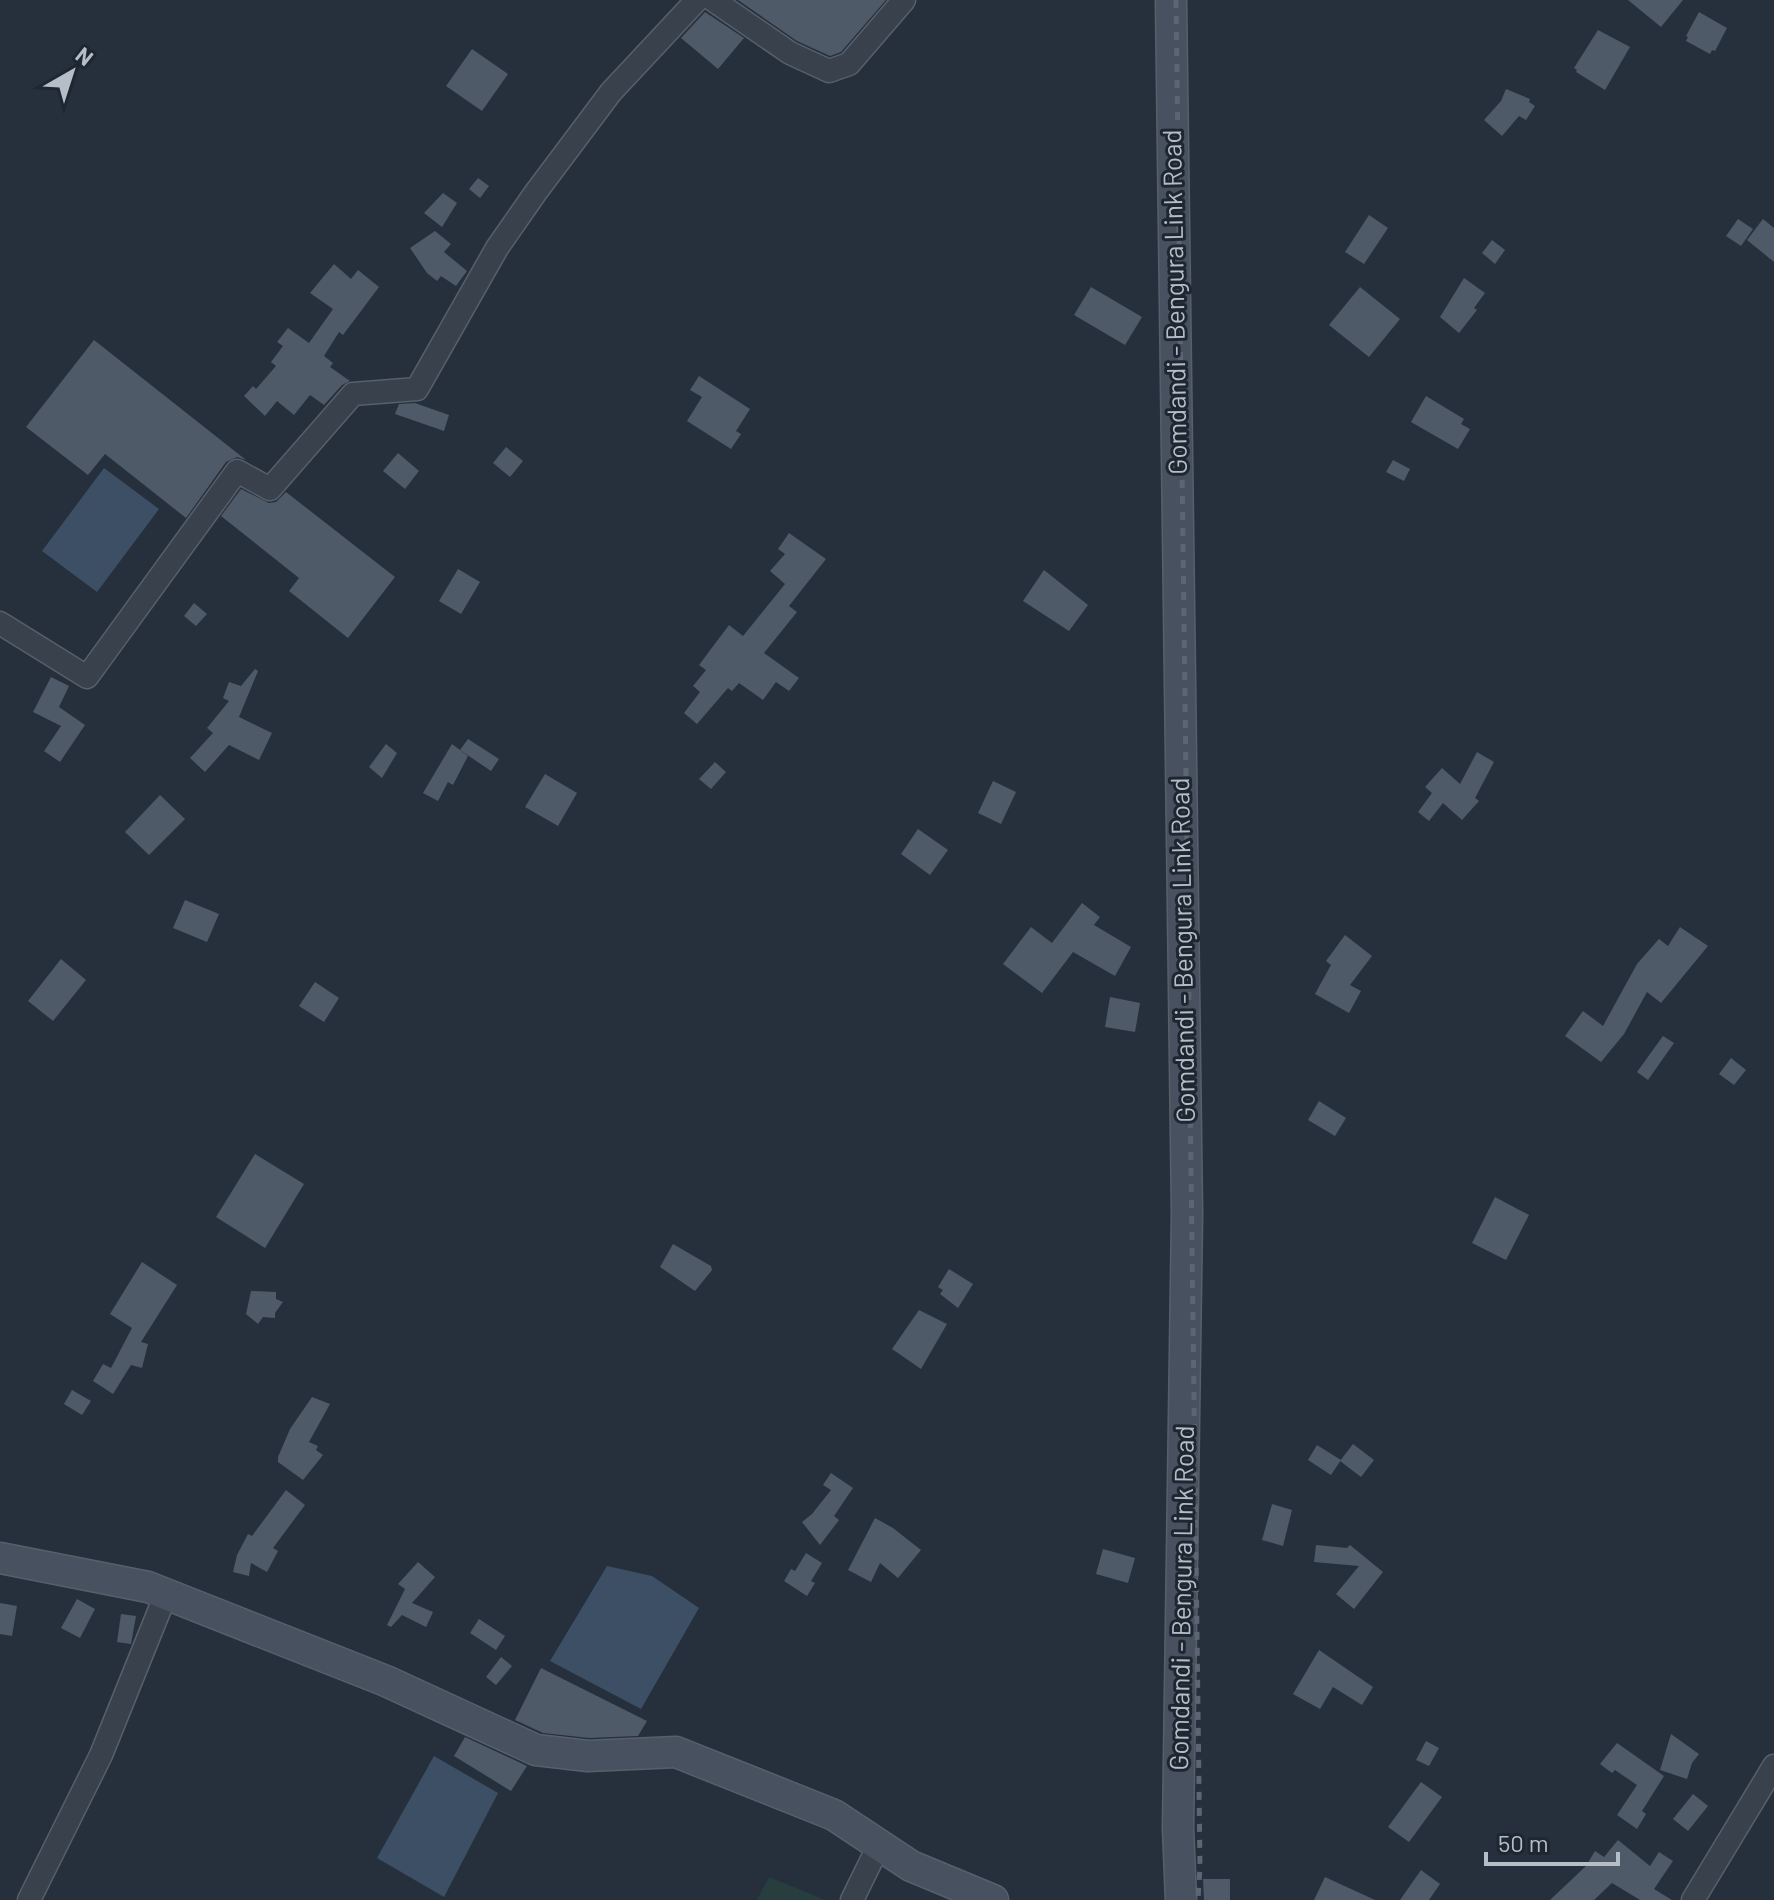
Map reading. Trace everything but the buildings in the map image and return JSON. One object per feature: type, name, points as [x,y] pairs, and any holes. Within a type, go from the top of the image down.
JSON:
[{"type":"main road","name":"Gomdandi - Bengura Link Road","points":[[1171,0],[1187,1214],[1178,1828],[1181,1900]]},
{"type":"main road","points":[[0,1558],[148,1587],[386,1681],[536,1750],[588,1756],[676,1752],[834,1815],[911,1866],[993,1900]]},
{"type":"street","points":[[0,623],[87,677],[237,471],[270,489],[353,394],[417,389],[497,248],[536,192],[611,92],[697,0]]},
{"type":"street","points":[[713,0],[790,53],[829,71],[849,64],[904,0]]},
{"type":"street","points":[[29,1900],[101,1755],[166,1594]]},
{"type":"street","points":[[1693,1900],[1774,1766]]},
{"type":"street","points":[[852,1900],[879,1845]]},
{"type":"green space","points":[[769,1877],[825,1900],[757,1900]]},
{"type":"water","points":[[104,468],[159,509],[97,592],[42,551]]},
{"type":"water","points":[[607,1566],[652,1576],[699,1608],[641,1709],[550,1661]]},
{"type":"water","points":[[434,1756],[498,1793],[444,1897],[377,1858]]},
{"type":"railway","points":[[1176,0],[1198,1900]]}]
